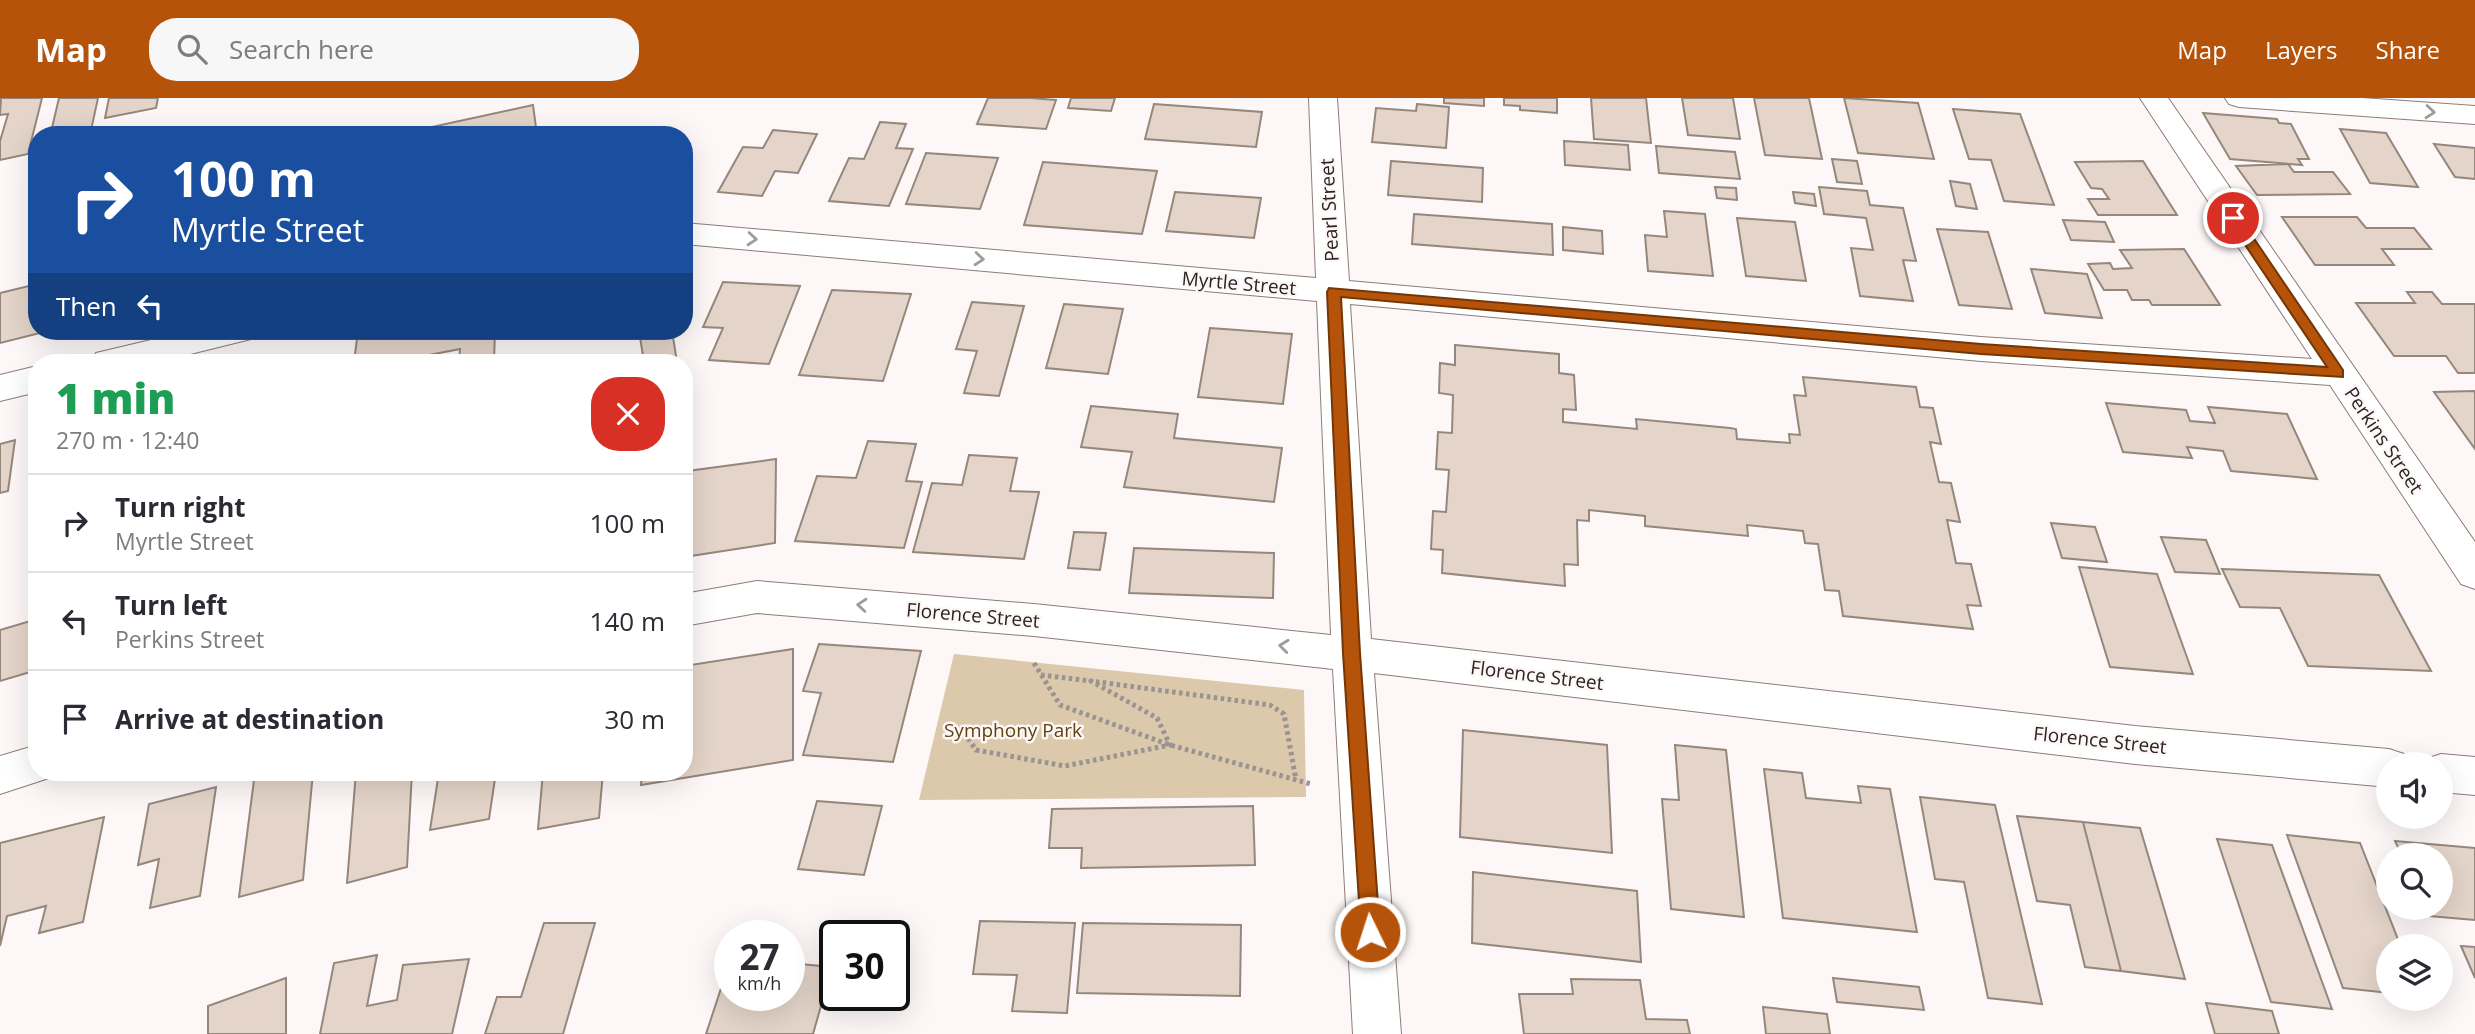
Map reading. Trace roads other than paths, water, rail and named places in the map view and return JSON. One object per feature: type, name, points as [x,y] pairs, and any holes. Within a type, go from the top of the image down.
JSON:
[{"type":"street","name":"Pearl Street","points":[[1323,98],[1352,653],[1377,1034]]},
{"type":"street","name":"Perkins Street","points":[[2154,98],[2475,573]]},
{"type":"street","points":[[2239,98],[2475,115]]},
{"type":"street","name":"Myrtle Street","points":[[693,234],[1981,349],[2338,373]]},
{"type":"street","points":[[146,354],[202,340]]},
{"type":"street","points":[[0,388],[28,381]]},
{"type":"street","name":"Florence Street","points":[[693,608],[757,597],[1034,620],[1352,653],[2135,745],[2376,767]]},
{"type":"street","points":[[0,775],[28,767]]},
{"type":"street","points":[[2453,774],[2475,776]]},
{"type":"park label","name":"Symphony Park","points":[[1013,730]]}]
